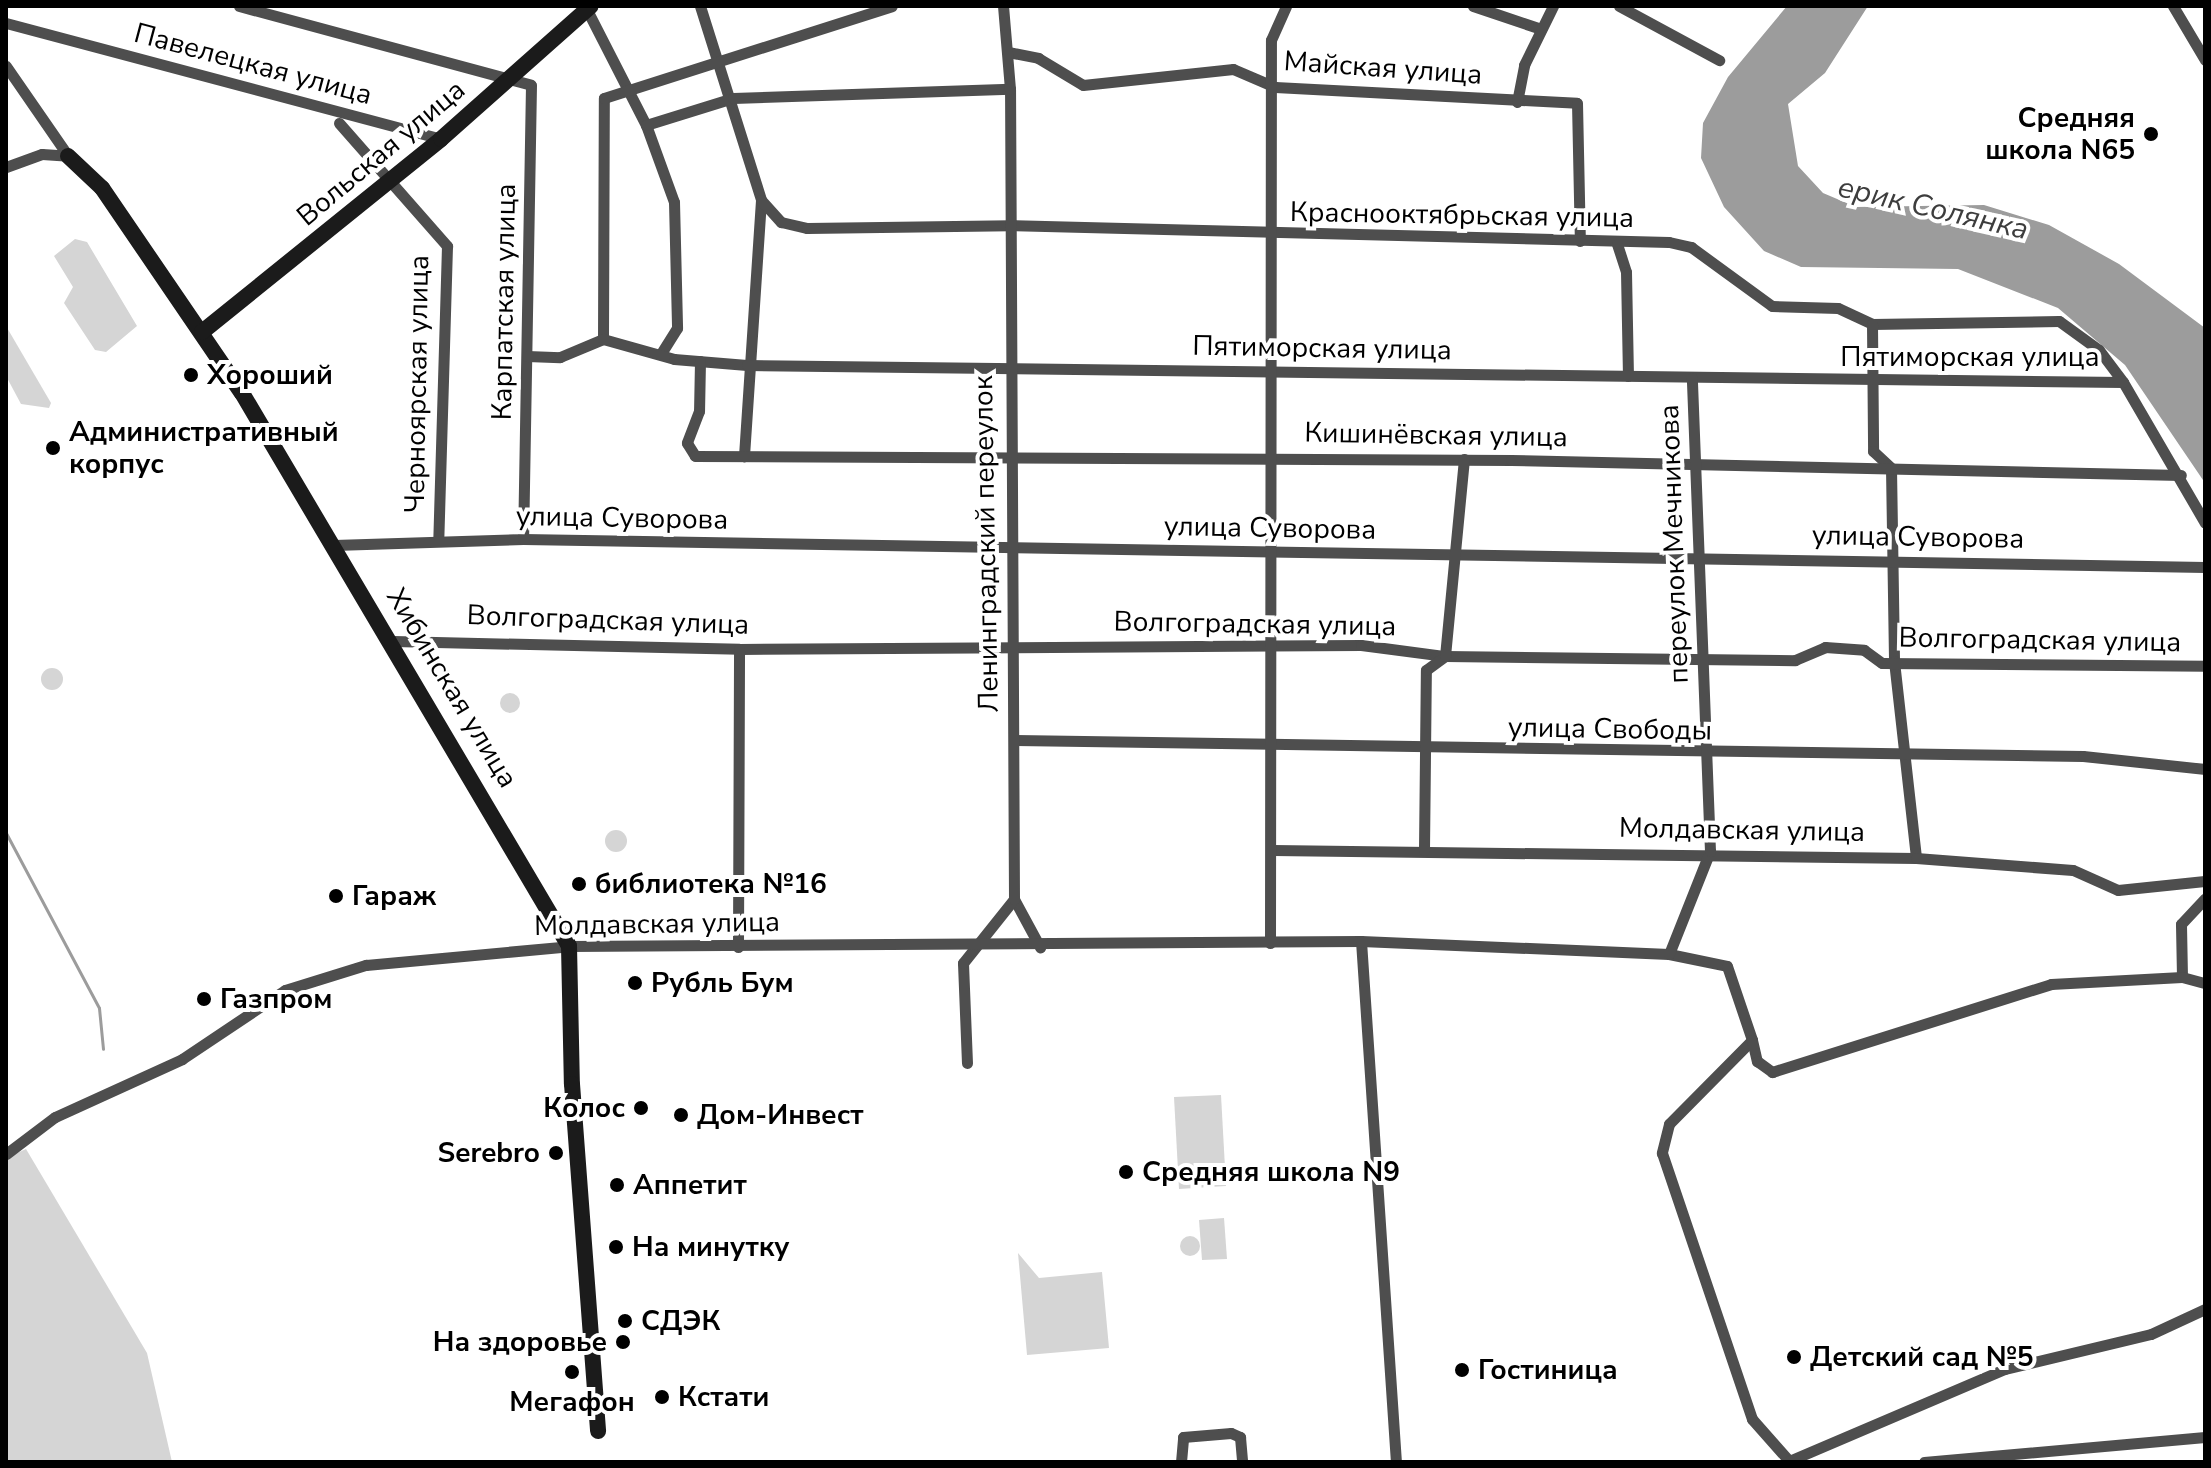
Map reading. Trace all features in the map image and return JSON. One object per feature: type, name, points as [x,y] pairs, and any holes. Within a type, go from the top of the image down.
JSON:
[{"type":"street","points":[[239,6],[514,76]]},
{"type":"street","points":[[588,6],[646,125],[676,213],[677,328],[661,354]]},
{"type":"street","name":"Вольская улица","points":[[202,332],[441,139],[588,6]]},
{"type":"street","points":[[700,6],[733,98],[761,200],[747,365],[744,456]]},
{"type":"street","points":[[527,356],[560,357],[603,339],[601,103],[628,88],[892,6]]},
{"type":"street","name":"Ленинградский переулок","points":[[1003,6],[1010,89],[1007,369],[1014,899]]},
{"type":"street","points":[[1270,943],[1276,236],[1275,87],[1271,40],[1286,6]]},
{"type":"street","points":[[1473,6],[1541,29]]},
{"type":"street","points":[[1517,102],[1541,29],[1553,6]]},
{"type":"street","points":[[1619,6],[1719,60]]},
{"type":"street","points":[[2173,6],[2205,60]]},
{"type":"street","name":"Павелецкая улица","points":[[6,23],[441,139]]},
{"type":"street","name":"Майская улица","points":[[1008,52],[1038,58],[1083,85],[1175,81],[1215,69],[1275,87],[1577,103],[1580,241]]},
{"type":"street","name":"Хибинская улица","points":[[6,66],[68,156],[102,188],[151,269],[202,332],[393,641],[569,946],[572,1084],[598,1431]]},
{"type":"street","name":"Карпатская улица","points":[[514,76],[531,85],[523,539]]},
{"type":"street","points":[[646,125],[733,98],[1010,89]]},
{"type":"street","name":"Черноярская улица","points":[[339,123],[386,182],[447,246],[438,541]]},
{"type":"street","points":[[6,167],[42,154],[68,156]]},
{"type":"street","name":"Краснооктябрьская улица","points":[[761,200],[794,227],[1010,225],[1276,236],[1682,244],[1761,302],[1838,308],[1872,324],[2059,321],[2099,350],[2123,382],[2181,475],[2205,523]]},
{"type":"street","name":"переулок Мечникова","points":[[1617,244],[1626,272],[1628,376]]},
{"type":"street","points":[[1872,324],[1873,451],[1891,468],[1888,559],[1894,661],[1916,858]]},
{"type":"street","name":"Пятиморская улица","points":[[603,339],[661,354],[747,365],[2123,382]]},
{"type":"street","name":"Кишинёвская улица","points":[[700,361],[690,454],[1464,459],[2181,475]]},
{"type":"street","name":"переулок Мечникова","points":[[1692,378],[1710,851]]},
{"type":"street","points":[[1424,850],[1422,750],[1426,670],[1445,656],[1464,459]]},
{"type":"street","name":"улица Суворова","points":[[334,545],[523,539],[1010,549],[1888,559],[2205,567]]},
{"type":"street","name":"Волгоградская улица","points":[[393,641],[739,649],[1012,643],[1272,648],[1361,645],[1445,656],[1795,660],[1825,647],[1894,661],[2205,666]]},
{"type":"street","points":[[738,947],[739,649]]},
{"type":"street","name":"улица Свободы","points":[[1014,740],[1905,758],[2083,756],[2205,769]]},
{"type":"street","name":"Молдавская улица","points":[[1273,850],[1710,851],[1916,858],[2073,870],[2118,890],[2205,881]]},
{"type":"street","points":[[1669,954],[1710,851]]},
{"type":"street","points":[[2182,977],[2181,924],[2205,898]]},
{"type":"street","points":[[967,1063],[963,963],[1014,899],[1040,947]]},
{"type":"street","points":[[1361,941],[1396,1462]]},
{"type":"street","name":"Молдавская улица","points":[[6,1154],[55,1117],[182,1059],[312,977],[569,946],[975,948],[1361,941],[1669,954],[1727,966],[1752,1040]]},
{"type":"street","points":[[1752,1040],[1757,1061],[1772,1072],[2051,984],[2182,977],[2205,983]]},
{"type":"street","points":[[1752,1040],[1669,1124],[1662,1153],[1752,1419],[1790,1462],[2005,1369],[2151,1334],[2205,1309]]},
{"type":"street","points":[[1181,1462],[1183,1437],[1231,1433],[1240,1437],[1242,1462]]},
{"type":"street","points":[[1924,1462],[2205,1437]]},
{"type":"shaded area","points":[[75,239],[87,242],[137,326],[106,352],[95,350],[64,303],[73,287],[54,256]]},
{"type":"shaded area","points":[[6,326],[51,403],[49,408],[21,404],[6,376]]},
{"type":"shaded area","points":[[52,668],[60,671],[63,679],[60,687],[52,690],[44,687],[41,679],[44,671]]},
{"type":"shaded area","points":[[510,693],[517,696],[520,703],[517,710],[510,713],[503,710],[500,703],[503,696]]},
{"type":"shaded area","points":[[616,830],[624,833],[627,841],[624,849],[616,852],[608,849],[605,841],[608,833]]},
{"type":"shaded area","points":[[1221,1095],[1226,1186],[1179,1189],[1174,1097]]},
{"type":"shaded area","points":[[26,1149],[147,1353],[172,1462],[6,1462],[6,1158]]},
{"type":"shaded area","points":[[1224,1218],[1227,1259],[1202,1260],[1199,1220]]},
{"type":"shaded area","points":[[1190,1236],[1197,1239],[1200,1246],[1197,1253],[1190,1256],[1183,1253],[1180,1246],[1183,1239]]},
{"type":"shaded area","points":[[1018,1253],[1039,1278],[1102,1272],[1109,1348],[1027,1355]]},
{"type":"water","name":"ерик Солянка","points":[[1787,6],[1868,6],[1825,73],[1788,104],[1798,166],[1823,193],[1856,207],[1984,205],[2049,225],[2119,264],[2205,328],[2205,483],[2125,365],[2058,308],[1958,269],[1801,267],[1764,251],[1724,207],[1701,158],[1703,123],[1728,77]]},
{"type":"waterway","points":[[6,833],[99,1008],[103,1049]]},
{"type":"place","name":"Средняя школа N65","points":[[2151,134]]},
{"type":"place","name":"Хороший","points":[[191,375]]},
{"type":"place","name":"Административный корпус","points":[[53,448]]},
{"type":"place","name":"библиотека №16","points":[[579,884]]},
{"type":"place","name":"Гараж","points":[[336,896]]},
{"type":"place","name":"Рубль Бум","points":[[635,983]]},
{"type":"place","name":"Газпром","points":[[204,999]]},
{"type":"place","name":"Колос","points":[[641,1108]]},
{"type":"place","name":"Дом-Инвест","points":[[681,1115]]},
{"type":"place","name":"Serebro","points":[[556,1153]]},
{"type":"place","name":"Средняя школа N9","points":[[1126,1172]]},
{"type":"place","name":"Аппетит","points":[[617,1185]]},
{"type":"place","name":"На минутку","points":[[616,1247]]},
{"type":"place","name":"СДЭК","points":[[625,1321]]},
{"type":"place","name":"На здоровье","points":[[623,1342]]},
{"type":"place","name":"Детский сад №5","points":[[1794,1357]]},
{"type":"place","name":"Гостиница","points":[[1462,1370]]},
{"type":"place","name":"Мегафон","points":[[572,1372]]},
{"type":"place","name":"Кстати","points":[[662,1397]]}]
